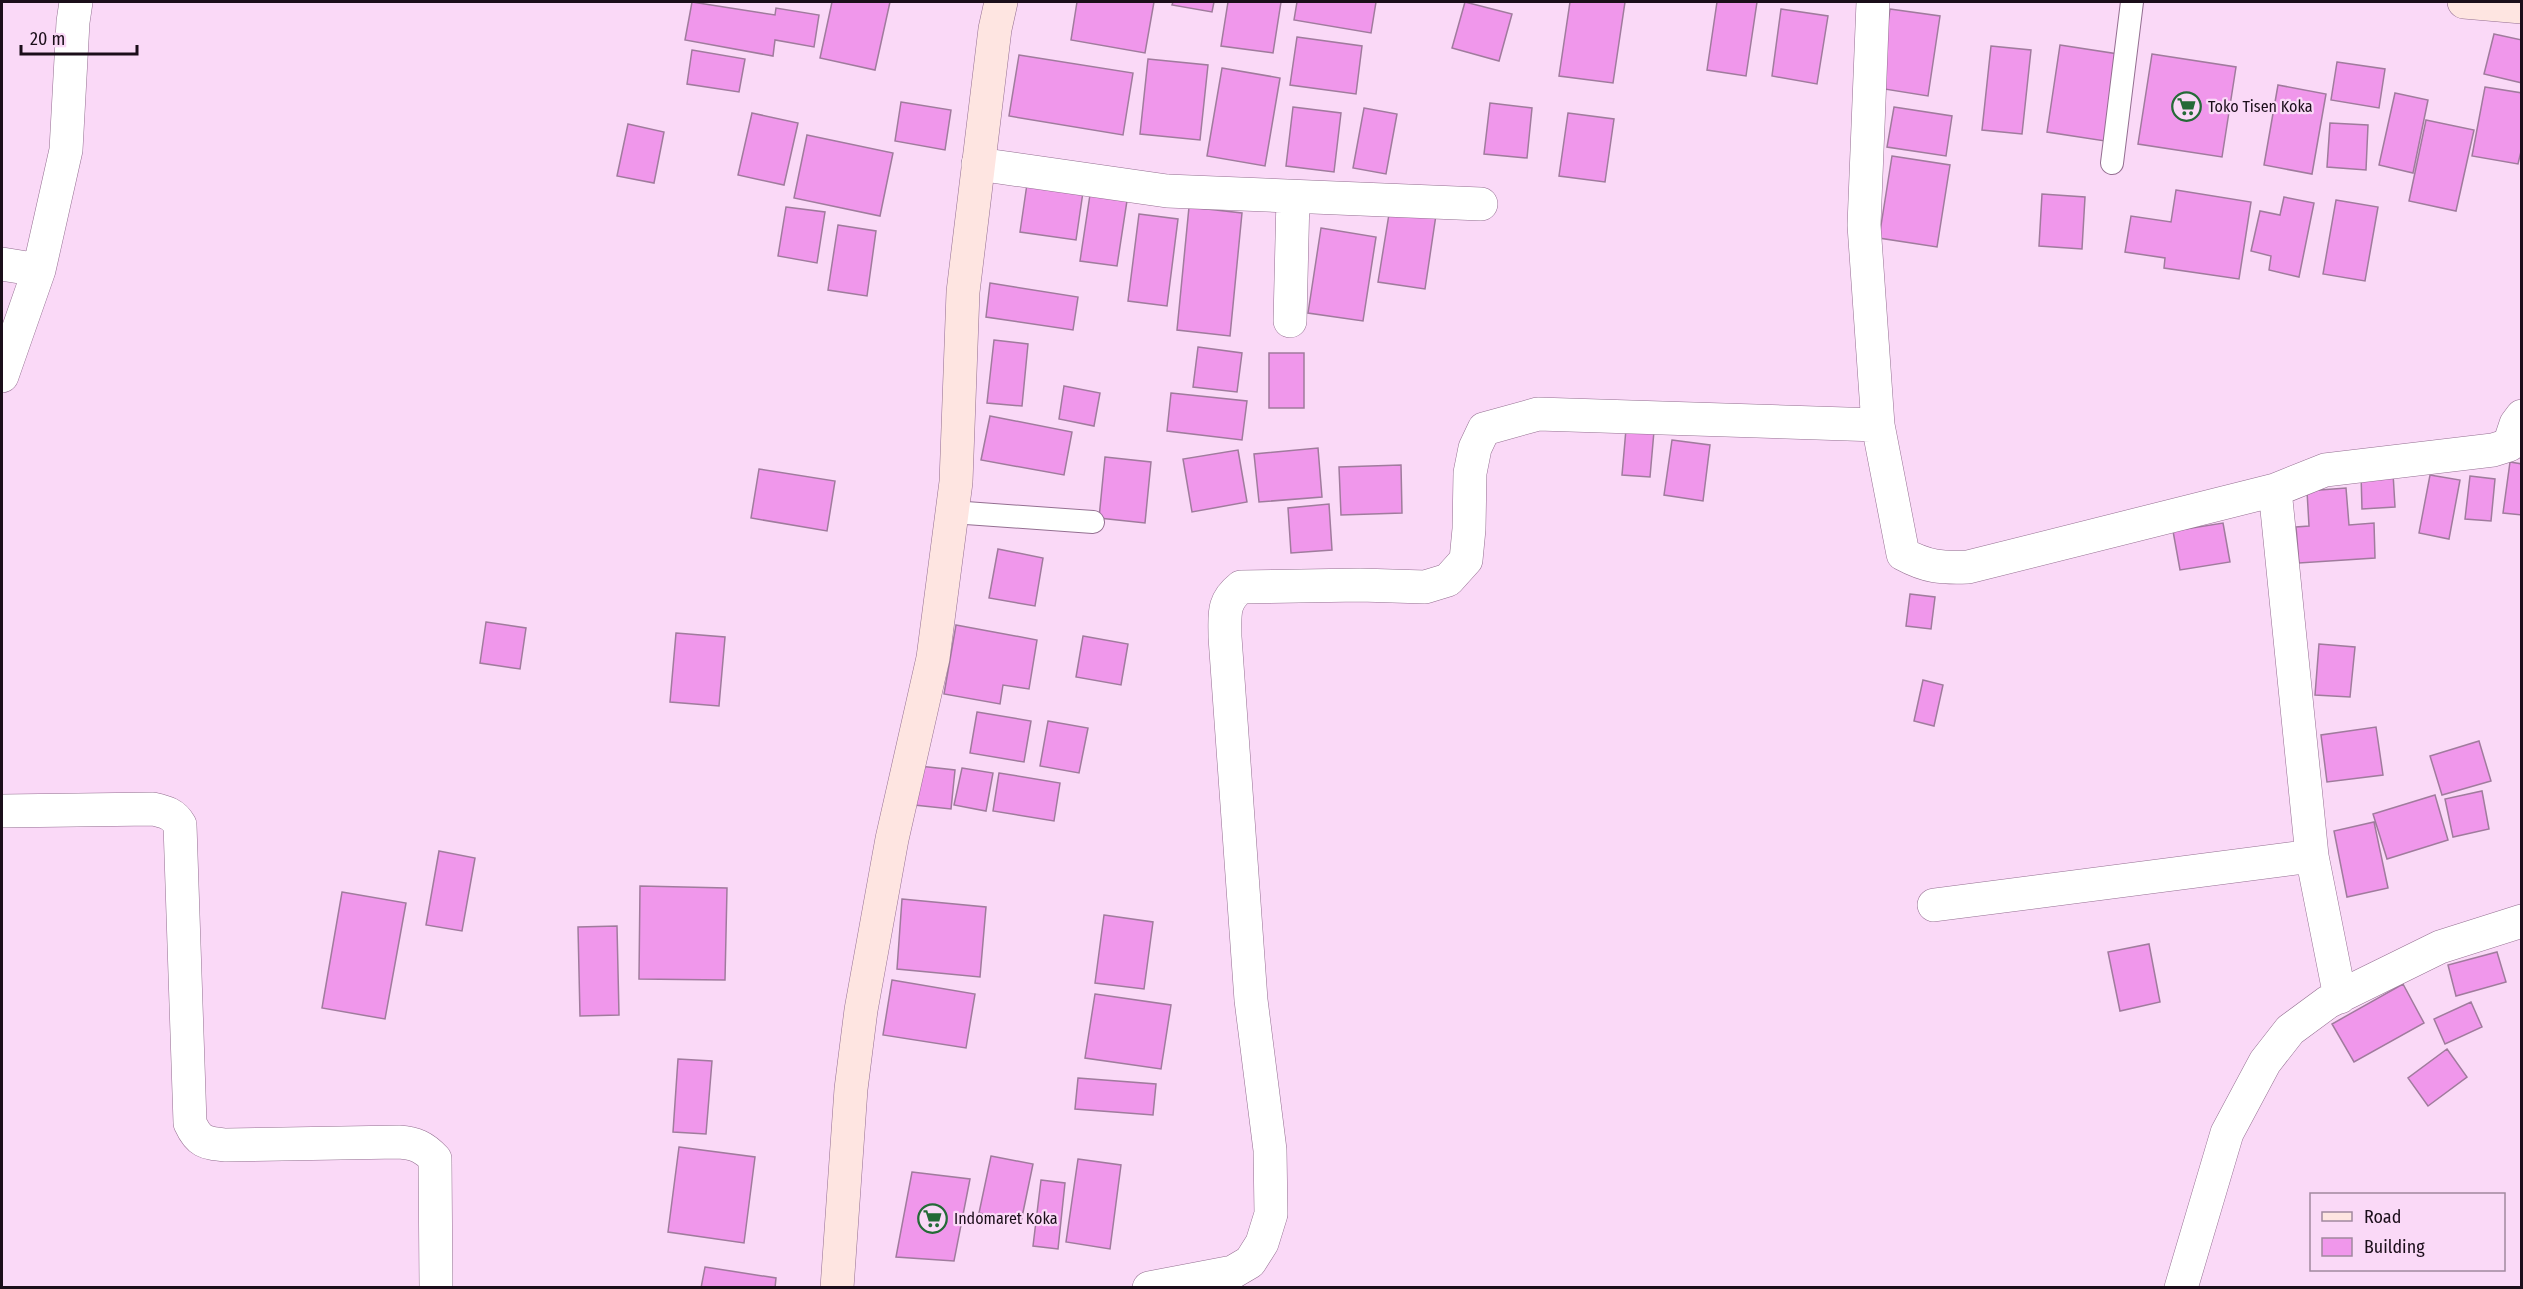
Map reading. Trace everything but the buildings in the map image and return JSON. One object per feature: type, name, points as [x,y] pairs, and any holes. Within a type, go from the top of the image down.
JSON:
[{"type":"main road","points":[[837,1287],[851,1089],[861,1010],[892,839],[933,658],[957,482],[963,292],[995,29],[1001,2]]},
{"type":"main road","points":[[2464,2],[2522,7]]},
{"type":"street","points":[[2,376],[39,270],[66,150],[76,2]]},
{"type":"street","points":[[1873,2],[1864,225],[1878,425],[1903,555],[1924,565],[1943,568],[1968,567],[2275,490],[2325,470],[2501,448],[2509,445],[2516,424],[2522,416]]},
{"type":"street","points":[[978,164],[1167,191],[1481,204]]},
{"type":"street","points":[[1290,321],[1293,197]]},
{"type":"street","points":[[2,264],[39,270]]},
{"type":"street","points":[[1149,1287],[1204,1283],[1233,1272],[1250,1262],[1262,1243],[1271,1214],[1270,1150],[1251,1000],[1225,637],[1225,614],[1229,596],[1241,587],[1252,586],[1425,587],[1448,580],[1466,560],[1470,473],[1475,448],[1484,429],[1508,421],[1538,414],[1878,425]]},
{"type":"street","points":[[2275,490],[2312,856],[2340,997]]},
{"type":"street","points":[[2,811],[153,809],[175,817],[180,825],[190,1123],[197,1138],[210,1144],[226,1145],[399,1142],[414,1143],[426,1149],[435,1159],[436,1287]]},
{"type":"street","points":[[1934,905],[2312,856]]},
{"type":"street","points":[[2181,1287],[2227,1132],[2265,1062],[2290,1030],[2328,1002],[2440,947],[2522,921]]},
{"type":"lane","points":[[2112,164],[2132,2]]},
{"type":"lane","points":[[952,512],[1093,522]]},
{"type":"place","name":"Toko Tisen Koka","points":[[2187,106]]},
{"type":"place","name":"Indomaret Koka","points":[[933,1218]]}]
